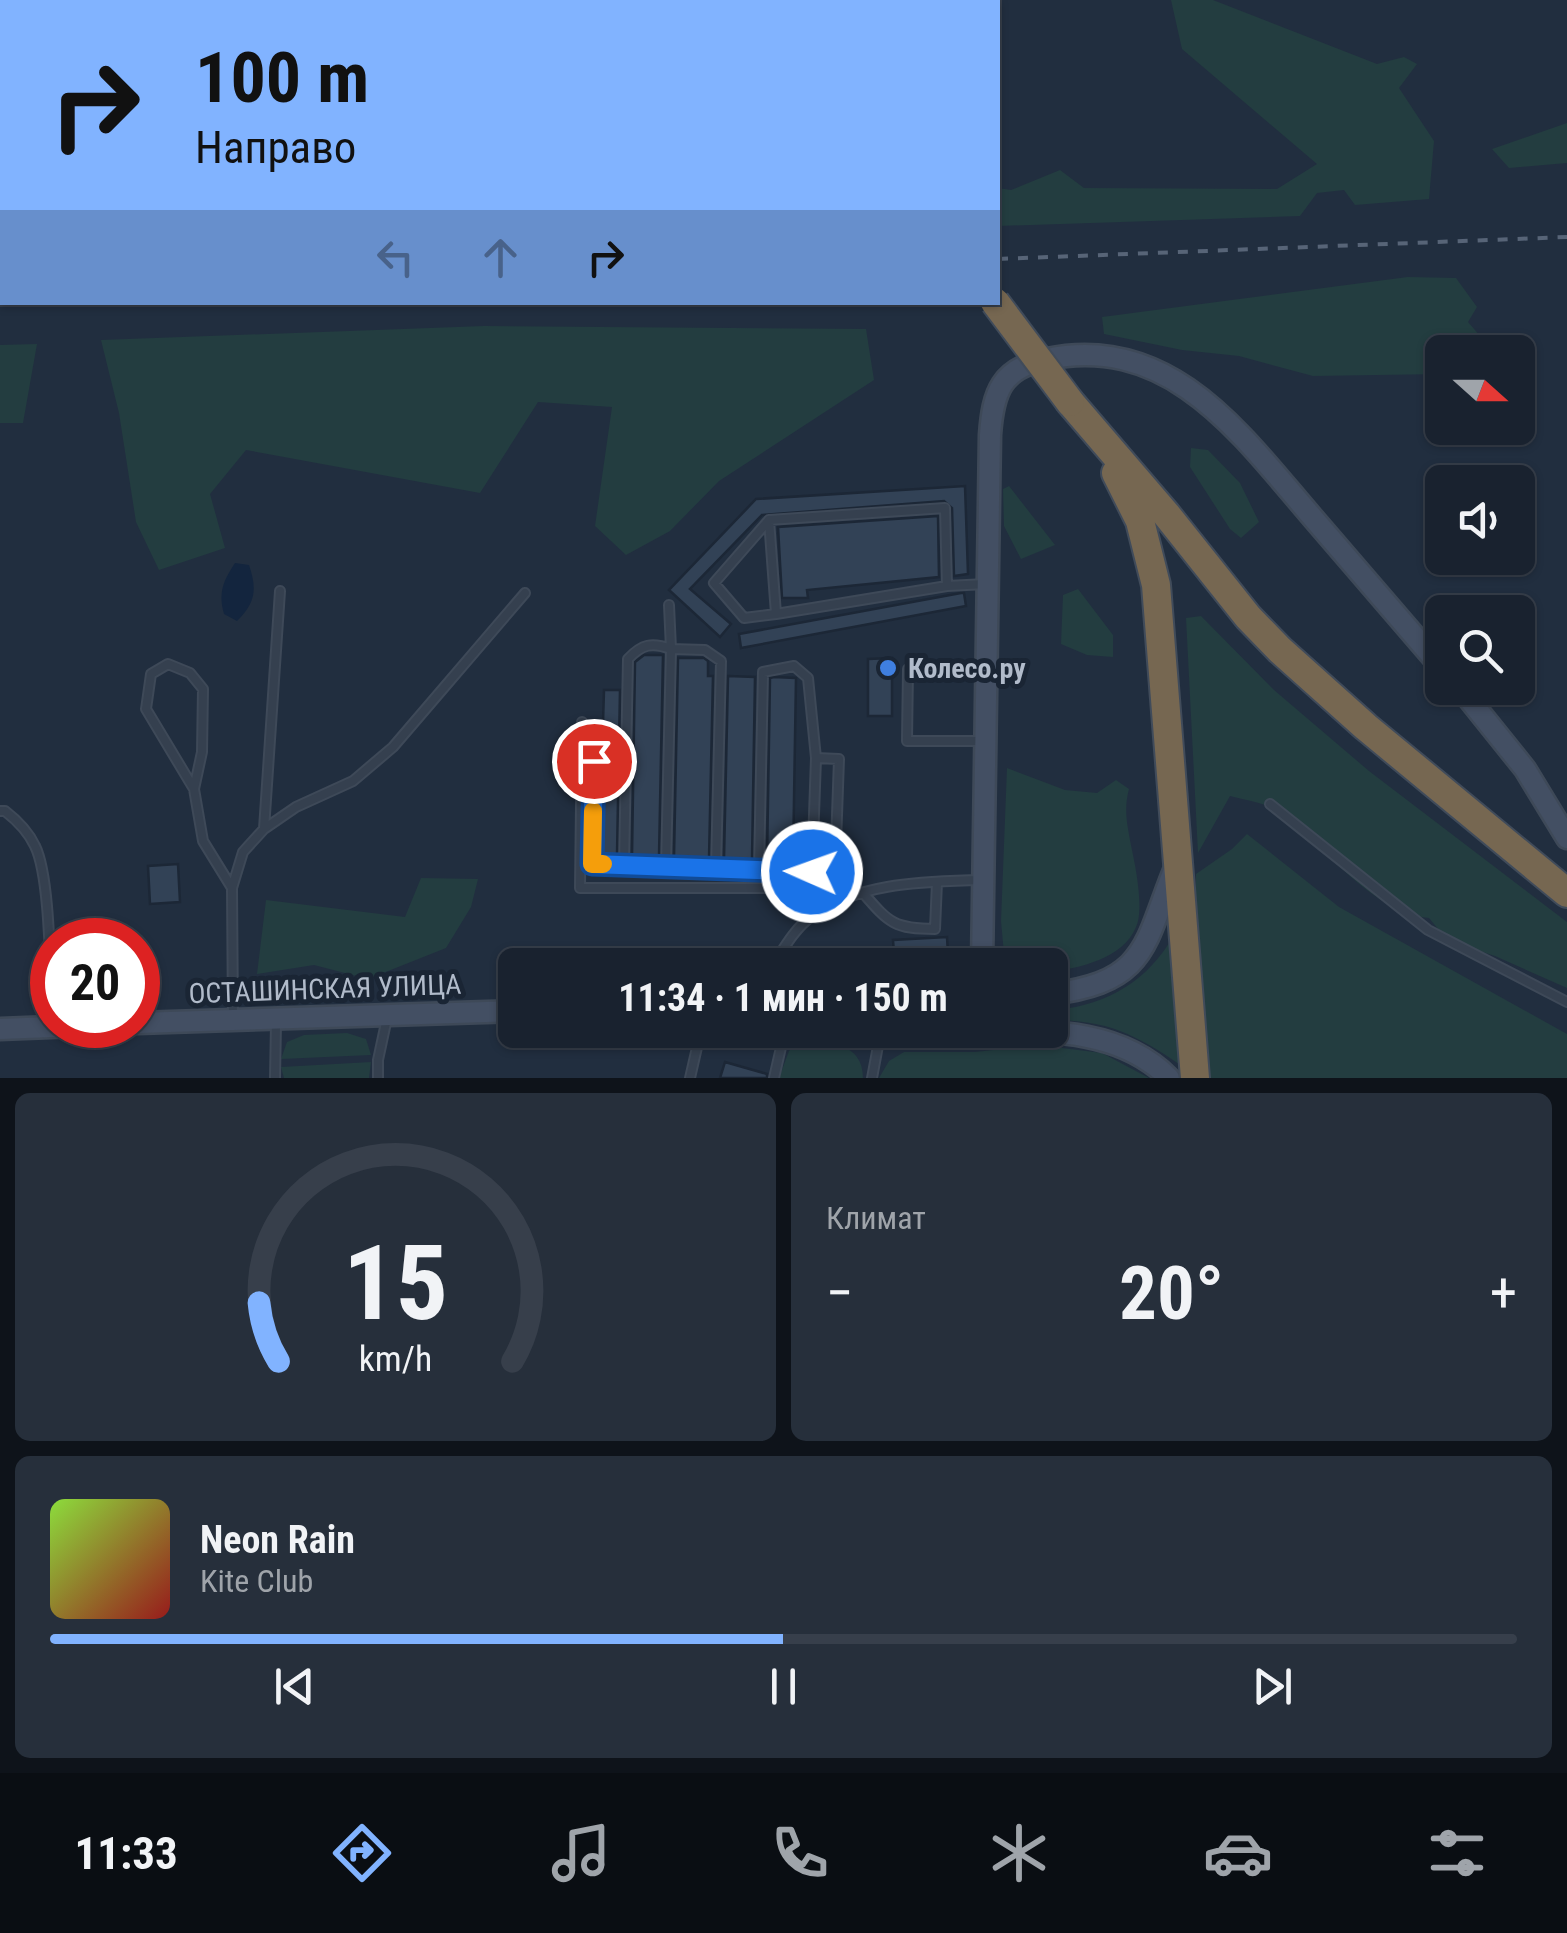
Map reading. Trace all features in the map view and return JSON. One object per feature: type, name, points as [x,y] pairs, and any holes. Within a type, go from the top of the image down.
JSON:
[{"type":"highway","points":[[997,305],[1100,440],[1280,650],[1366,727],[1567,893]]},
{"type":"highway","points":[[1100,440],[1140,521],[1150,556],[1196,1078]]},
{"type":"street","points":[[982,948],[988,471],[995,398],[1002,384],[1021,367],[1054,357],[1096,357],[1163,374],[1205,399],[1225,416],[1425,648]]},
{"type":"street","points":[[1474,705],[1526,769],[1567,838]]},
{"type":"street","points":[[1068,990],[1094,985],[1132,962],[1152,932],[1179,856]]},
{"type":"street","name":"ОСТАШИНСКАЯ УЛИЦА","points":[[160,1023],[498,1012]]},
{"type":"street","points":[[0,1030],[30,1024]]},
{"type":"street","points":[[1068,1036],[1092,1037],[1139,1055],[1169,1078]]},
{"type":"lane","points":[[947,586],[945,508],[770,520],[714,584],[744,618],[947,586],[986,584]]},
{"type":"lane","points":[[770,520],[776,614]]},
{"type":"lane","points":[[264,829],[280,591]]},
{"type":"lane","points":[[233,1019],[232,888],[243,852],[264,829],[296,807],[352,781],[394,747],[526,593]]},
{"type":"lane","points":[[666,867],[669,605]]},
{"type":"lane","points":[[624,865],[628,659],[638,648],[654,643],[671,650],[706,650],[720,661],[716,868]]},
{"type":"lane","points":[[194,788],[202,752],[204,689],[190,672],[168,664],[151,674],[146,709],[194,788],[203,841],[232,888]]},
{"type":"lane","points":[[594,761],[592,864],[812,872],[816,758],[808,678],[794,666],[763,672],[759,870]]},
{"type":"lane","points":[[985,668],[908,668],[907,741],[985,741]]},
{"type":"lane","points":[[582,722],[580,888],[826,886],[836,872],[840,759],[816,758]]},
{"type":"lane","points":[[1270,804],[1428,930],[1567,1002]]},
{"type":"lane","points":[[0,811],[5,810],[20,823],[38,850],[47,918]]},
{"type":"lane","points":[[784,948],[818,912],[890,884],[984,880]]},
{"type":"lane","points":[[864,894],[887,922],[908,929],[935,929],[937,882]]},
{"type":"lane","points":[[807,888],[818,912]]},
{"type":"lane","points":[[378,1078],[387,1015]]},
{"type":"lane","points":[[276,1018],[276,1078]]},
{"type":"lane","points":[[690,1078],[697,1048]]},
{"type":"lane","points":[[774,1078],[781,1048]]},
{"type":"lane","points":[[872,1078],[878,1048]]},
{"type":"green space","points":[[1171,0],[1213,0],[1377,64],[1404,57],[1417,64],[1399,88],[1434,141],[1429,199],[1355,205],[1344,190],[1317,193],[1300,216],[1000,226],[1000,188],[1011,190],[1060,170],[1084,188],[1277,189],[1317,164],[1182,49]]},
{"type":"green space","points":[[1567,123],[1567,163],[1509,168],[1492,149]]},
{"type":"green space","points":[[1408,277],[1456,278],[1477,307],[1468,322],[1479,335],[1425,335],[1425,374],[1313,376],[1239,356],[1182,350],[1104,334],[1102,317]]},
{"type":"green space","points":[[484,326],[866,329],[874,380],[719,481],[670,531],[626,555],[595,526],[612,407],[538,402],[480,493],[246,450],[210,494],[225,548],[159,570],[136,522],[119,413],[101,340]]},
{"type":"green space","points":[[37,344],[23,423],[0,423],[0,345]]},
{"type":"green space","points":[[1191,448],[1208,450],[1240,483],[1259,522],[1241,538],[1230,529],[1190,467]]},
{"type":"green space","points":[[1009,486],[1055,545],[1021,559],[1004,526],[1003,489]]},
{"type":"green space","points":[[1078,589],[1113,635],[1113,657],[1087,655],[1061,644],[1063,595]]},
{"type":"green space","points":[[1201,616],[1274,690],[1369,771],[1567,922],[1567,988],[1495,956],[1448,941],[1429,918],[1407,913],[1366,889],[1293,823],[1265,805],[1230,796],[1198,853],[1186,618]]},
{"type":"green space","points":[[1007,768],[1065,790],[1097,793],[1116,780],[1129,789],[1127,819],[1139,910],[1130,938],[1099,960],[1068,968],[1068,948],[1003,948]]},
{"type":"green space","points":[[1247,834],[1339,907],[1567,1034],[1567,1078],[1210,1078],[1196,918],[1196,874]]},
{"type":"green space","points":[[421,878],[478,879],[471,907],[446,948],[368,979],[314,965],[257,974],[266,900],[405,917]]},
{"type":"green space","points":[[1169,943],[1182,1066],[1120,1031],[1068,1021],[1068,1008],[1118,991],[1158,958]]},
{"type":"green space","points":[[347,1033],[366,1039],[371,1055],[281,1059],[287,1042],[304,1035]]},
{"type":"green space","points":[[846,1048],[857,1057],[863,1078],[779,1078],[789,1051]]},
{"type":"green space","points":[[1062,1048],[1102,1053],[1149,1078],[879,1078],[889,1061],[904,1052]]},
{"type":"green space","points":[[371,1062],[369,1078],[284,1078],[281,1067]]},
{"type":"water","points":[[235,563],[249,565],[254,588],[248,608],[237,621],[224,614],[222,600],[225,582]]},
{"type":"building","points":[[965,486],[968,574],[954,576],[952,508],[944,501],[762,515],[690,589],[731,624],[720,637],[669,590],[756,499]]},
{"type":"building","points":[[938,516],[939,577],[807,590],[808,598],[782,598],[778,527]]},
{"type":"building","points":[[964,593],[966,606],[741,648],[739,634]]},
{"type":"building","points":[[644,655],[663,655],[659,857],[632,856],[635,662]]},
{"type":"building","points":[[678,658],[704,658],[708,661],[708,676],[713,676],[709,859],[704,861],[674,857]]},
{"type":"building","points":[[892,658],[892,716],[868,716],[868,659]]},
{"type":"building","points":[[728,676],[755,677],[752,860],[724,859]]},
{"type":"building","points":[[770,678],[796,678],[793,861],[767,861]]},
{"type":"building","points":[[604,690],[620,690],[617,855],[599,854]]},
{"type":"building","points":[[178,864],[180,902],[150,904],[148,866]]},
{"type":"building","points":[[947,937],[948,948],[894,948],[893,940]]},
{"type":"building","points":[[725,1062],[767,1074],[767,1078],[720,1078]]},
{"type":"railway","points":[[1000,259],[1567,237]]},
{"type":"slow traffic","points":[[593,811],[592,864],[603,864]]},
{"type":"place","name":"Колесо.ру","points":[[888,668]]},
{"type":"route","points":[[594,761],[592,864],[812,872]]}]
